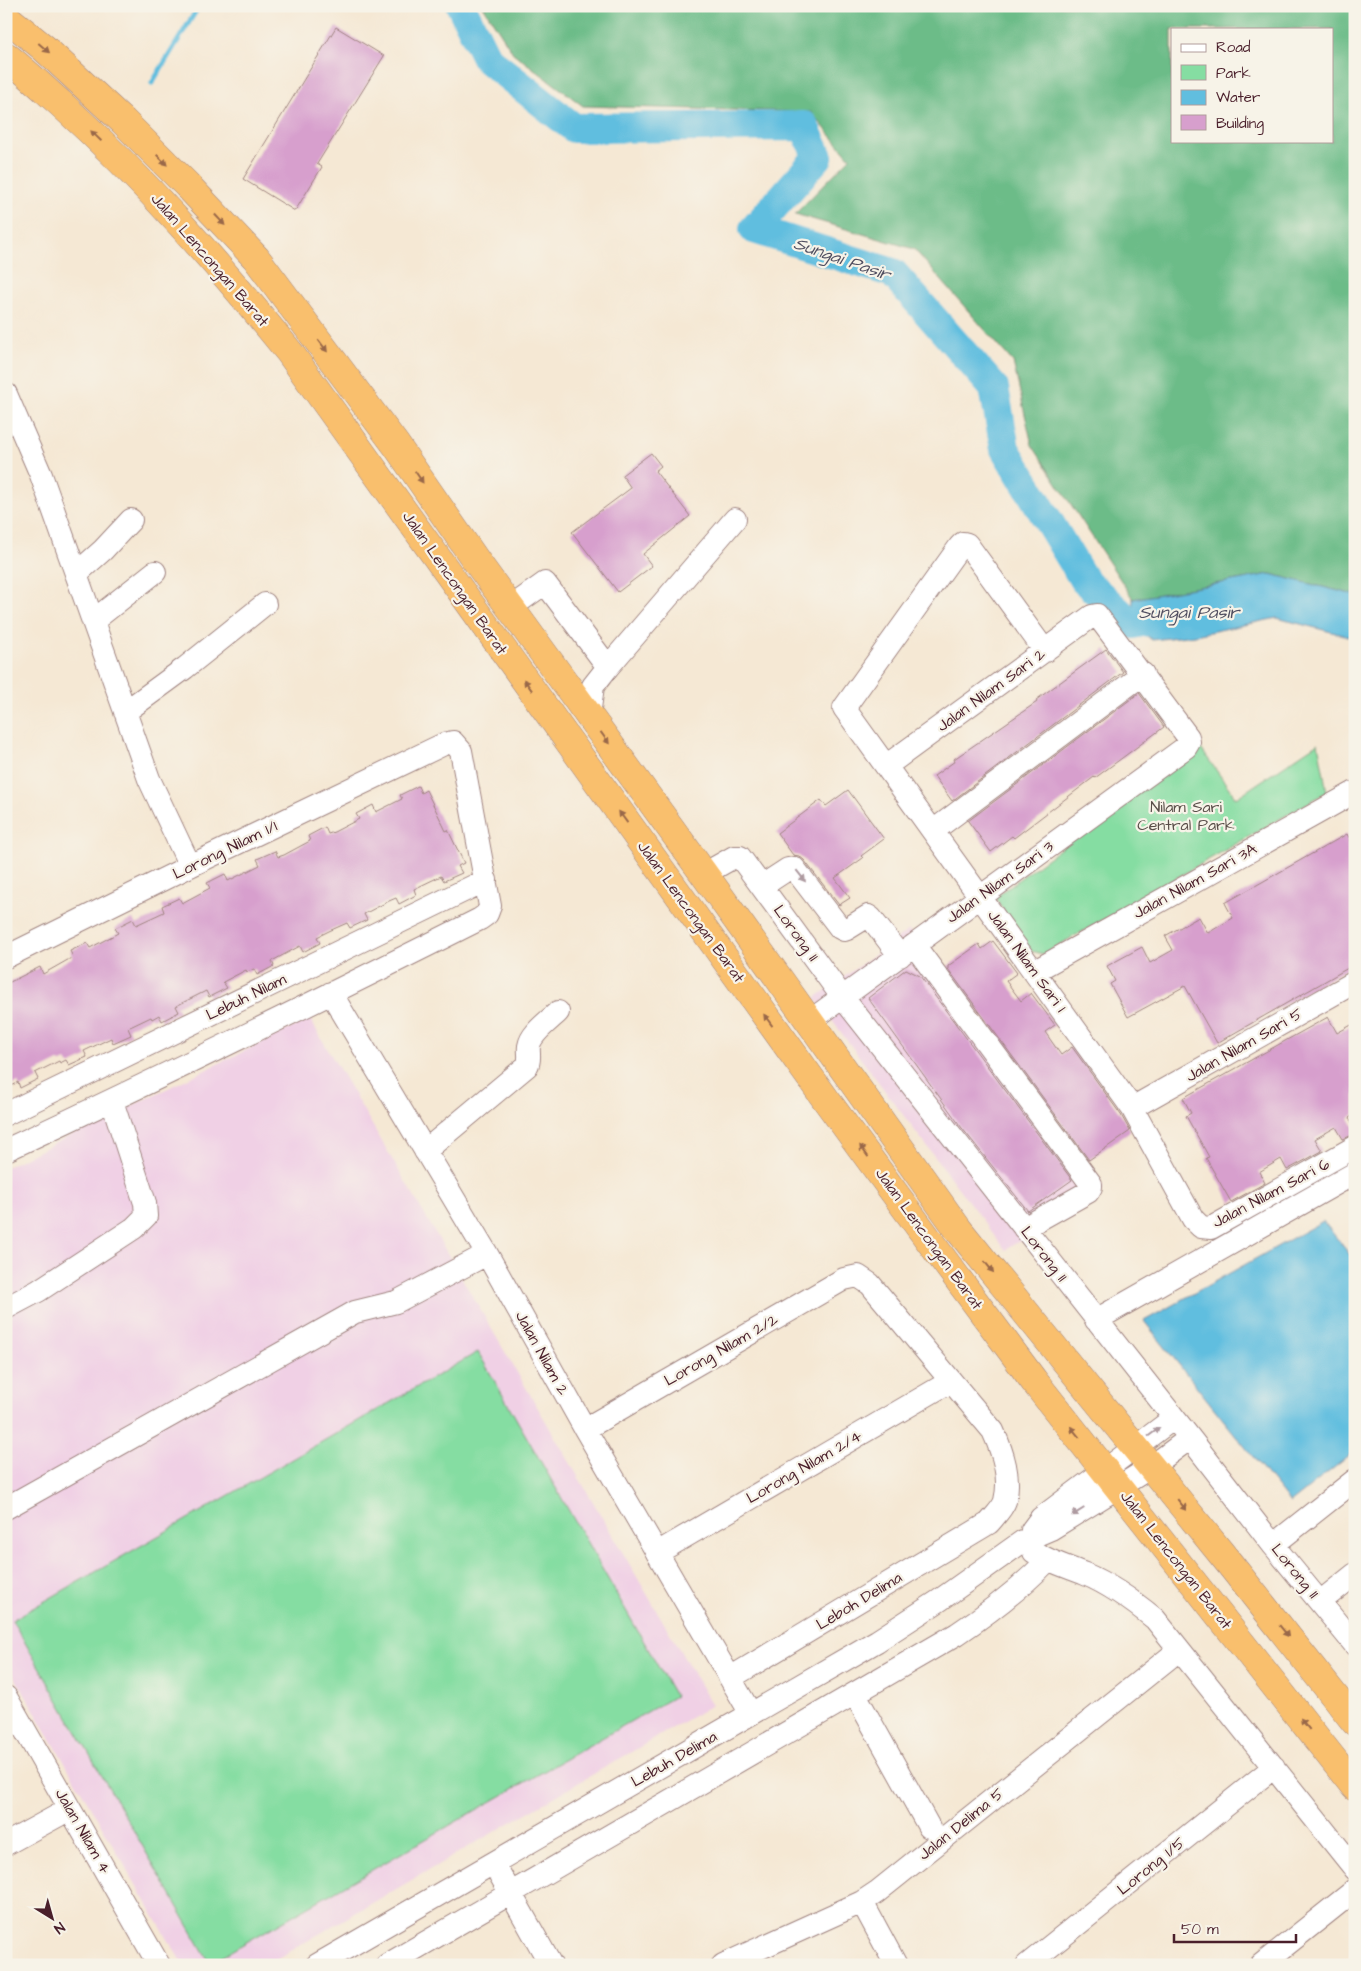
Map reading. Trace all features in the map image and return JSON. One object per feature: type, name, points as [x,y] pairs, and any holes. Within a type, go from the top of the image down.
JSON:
[{"type":"highway","name":"Jalan Lencongan Barat","points":[[6,17],[44,48],[123,121],[256,258],[396,445],[510,608],[810,1021],[958,1230],[1355,1722]]},
{"type":"highway","name":"Jalan Lencongan Barat","points":[[6,56],[95,134],[155,196],[222,270],[290,353],[827,1101],[1034,1380],[1355,1787]]},
{"type":"street","points":[[6,394],[41,475],[149,779],[190,866]]},
{"type":"street","points":[[589,716],[593,686],[736,519]]},
{"type":"street","points":[[76,574],[132,520]]},
{"type":"street","name":"Jalan Nilam Sari 1","points":[[1045,651],[967,544],[961,544],[844,708],[1132,1108]]},
{"type":"street","points":[[93,621],[155,572]]},
{"type":"street","points":[[510,608],[545,583],[608,668]]},
{"type":"street","points":[[125,712],[265,604]]},
{"type":"street","name":"Jalan Nilam Sari 2","points":[[886,766],[1092,616],[1097,615],[1142,674]]},
{"type":"street","points":[[933,831],[1142,674]]},
{"type":"street","name":"Jalan Nilam Sari 3","points":[[810,1021],[980,895],[1186,747],[1189,742],[1188,737],[1142,674]]},
{"type":"street","name":"Lorong Nilam 1/1","points":[[6,957],[190,866],[444,744],[453,742],[461,750],[486,880]]},
{"type":"street","name":"Jalan Nilam Sari 3A","points":[[1034,971],[1355,792]]},
{"type":"street","name":"Lorong 11","points":[[704,874],[734,857],[740,857],[843,998],[1273,1545],[1355,1646]]},
{"type":"street","points":[[762,886],[788,869],[794,868],[840,928],[847,929],[868,916],[907,950],[1091,1184],[1088,1192],[1024,1228]]},
{"type":"street","points":[[6,1150],[112,1101],[480,919],[487,914],[490,906],[486,880]]},
{"type":"street","name":"Lebuh Nilam","points":[[6,1114],[486,880]]},
{"type":"street","name":"Jalan Nilam Sari 5","points":[[1132,1108],[1355,982]]},
{"type":"street","name":"Jalan Nilam 2","points":[[331,993],[487,1254],[585,1429],[751,1714]]},
{"type":"street","points":[[425,1151],[526,1066],[529,1062],[529,1044],[536,1034],[558,1012]]},
{"type":"street","points":[[6,1308],[38,1291],[134,1228],[146,1216],[145,1203],[112,1101]]},
{"type":"street","name":"Jalan Nilam Sari 6","points":[[1132,1108],[1193,1219],[1202,1227],[1211,1228],[1355,1147]]},
{"type":"street","points":[[1096,1320],[1355,1173]]},
{"type":"street","points":[[6,1508],[355,1312],[396,1302],[487,1254]]},
{"type":"street","name":"Lorong Nilam 2/2","points":[[585,1429],[844,1279],[858,1276],[870,1284],[951,1381]]},
{"type":"street","name":"Leboh Delima","points":[[730,1678],[989,1523],[1004,1502],[1007,1479],[1003,1453],[992,1432],[951,1381]]},
{"type":"street","name":"Lorong Nilam 2/4","points":[[657,1553],[951,1381]]},
{"type":"street","points":[[1143,1457],[1174,1418]]},
{"type":"street","points":[[1143,1457],[1190,1438]]},
{"type":"street","name":"Lebuh Delima","points":[[317,1965],[877,1641],[940,1600],[1023,1541],[1051,1529],[1112,1478],[1143,1457]]},
{"type":"street","points":[[1273,1545],[1355,1480]]},
{"type":"street","points":[[1023,1541],[1034,1552],[1048,1560],[1086,1574],[1115,1589],[1155,1619],[1355,1869]]},
{"type":"street","points":[[387,1965],[958,1634],[993,1609],[1028,1580],[1048,1560]]},
{"type":"street","points":[[1320,1602],[1355,1574]]},
{"type":"street","name":"Jalan Delima 5","points":[[723,1965],[862,1902],[1179,1650]]},
{"type":"street","points":[[855,1694],[929,1827]]},
{"type":"street","name":"Jalan Nilam 4","points":[[6,1697],[159,1965]]},
{"type":"street","name":"Lorong 1/5","points":[[1027,1965],[1274,1767]]},
{"type":"street","points":[[6,1844],[70,1809]]},
{"type":"street","points":[[494,1864],[551,1965]]},
{"type":"street","points":[[1261,1965],[1355,1890]]},
{"type":"street","points":[[862,1902],[896,1965]]},
{"type":"shaded area","points":[[909,930],[1104,1189],[1005,1250],[815,998]]},
{"type":"shaded area","points":[[310,1019],[712,1705],[266,1965],[183,1965],[6,1662],[6,1167]]},
{"type":"green space","points":[[483,6],[1355,6],[1355,595],[1270,574],[1133,599],[1032,445],[1013,362],[914,249],[795,214],[850,158],[811,112],[583,106],[513,53]]},
{"type":"green space","name":"Nilam Sari Central Park","points":[[1318,743],[1327,792],[1043,954],[1027,950],[995,897],[1199,746],[1236,798]]},
{"type":"green space","points":[[478,1352],[675,1696],[210,1963],[12,1620]]},
{"type":"water","name":"Sungai Pasir","points":[[1270,574],[1355,595],[1355,638],[1277,618],[1195,635],[1152,640],[1132,624],[1133,599]]},
{"type":"water","points":[[1323,1221],[1355,1261],[1355,1451],[1290,1503],[1144,1321]]},
{"type":"building","points":[[336,27],[384,56],[317,164],[322,167],[295,211],[243,179]]},
{"type":"building","points":[[651,453],[661,466],[655,471],[690,516],[643,554],[652,566],[618,592],[572,532],[631,488],[622,475]]},
{"type":"building","points":[[1106,649],[1123,672],[952,801],[934,776],[955,761],[954,759],[1037,702],[1036,700]]},
{"type":"building","points":[[1139,693],[1164,727],[1014,838],[1012,836],[991,852],[968,821]]},
{"type":"building","points":[[418,786],[421,793],[426,790],[446,831],[448,830],[464,863],[458,866],[462,873],[444,881],[441,876],[414,889],[416,895],[399,904],[396,898],[389,901],[364,914],[367,920],[350,928],[347,923],[317,937],[320,943],[303,952],[300,946],[272,961],[274,966],[257,975],[254,969],[247,972],[246,970],[223,982],[227,988],[209,997],[206,991],[176,1006],[179,1012],[162,1021],[159,1015],[152,1019],[151,1017],[128,1028],[131,1035],[113,1043],[111,1038],[84,1051],[87,1057],[69,1065],[66,1060],[60,1063],[59,1061],[35,1073],[38,1079],[20,1088],[18,1082],[11,1086],[6,1076],[6,984],[40,967],[43,974],[73,957],[70,951],[87,943],[90,948],[118,933],[115,928],[133,919],[136,925],[164,912],[162,906],[179,898],[182,903],[210,888],[207,883],[225,874],[228,881],[260,865],[257,859],[275,851],[278,857],[284,855],[310,841],[308,836],[325,827],[328,834],[334,832],[359,819],[356,814],[373,805],[376,812],[402,799],[400,795]]},
{"type":"building","points":[[848,790],[884,839],[861,856],[863,858],[835,878],[850,898],[839,905],[804,860],[799,856],[793,855],[777,833],[821,800],[826,806]]},
{"type":"building","points":[[1347,834],[1355,848],[1355,964],[1217,1043],[1185,986],[1128,1017],[1110,984],[1115,981],[1107,966],[1142,947],[1150,963],[1173,950],[1165,936],[1199,917],[1208,933],[1233,918],[1225,903]]},
{"type":"building","points":[[993,941],[1017,973],[1006,981],[1021,1001],[1031,993],[1055,1025],[1045,1032],[1061,1055],[1072,1047],[1121,1115],[1130,1131],[1089,1160],[948,969],[948,966],[979,944],[982,949]]},
{"type":"building","points":[[906,969],[920,976],[1072,1180],[1028,1211],[962,1128],[868,998]]},
{"type":"building","points":[[1328,1017],[1337,1033],[1355,1023],[1355,1114],[1349,1118],[1355,1129],[1355,1134],[1343,1139],[1336,1127],[1315,1139],[1322,1151],[1287,1170],[1281,1159],[1259,1172],[1265,1183],[1231,1202],[1206,1158],[1209,1157],[1186,1116],[1191,1113],[1183,1098]]},
{"type":"waterway","points":[[152,83],[199,6]]},
{"type":"waterway","name":"Sungai Pasir","points":[[461,6],[487,59],[574,128],[804,126],[818,157],[754,229],[893,273],[994,388],[1005,449],[1084,580],[1132,624],[1171,616]]}]
